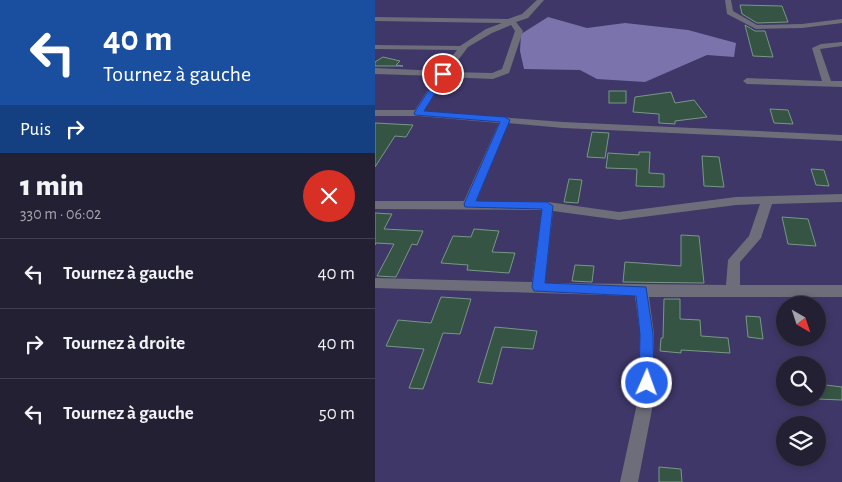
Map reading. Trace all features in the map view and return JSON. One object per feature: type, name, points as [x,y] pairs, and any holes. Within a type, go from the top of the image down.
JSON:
[{"type":"street","points":[[418,113],[443,74],[463,48],[473,39],[511,20],[525,16],[541,0]]},
{"type":"street","points":[[728,0],[730,12],[756,26],[802,26],[842,21]]},
{"type":"street","points":[[375,19],[511,20]]},
{"type":"street","points":[[375,71],[493,76],[504,74],[519,31],[511,20]]},
{"type":"street","points":[[827,83],[816,48],[842,44]]},
{"type":"street","points":[[375,47],[463,48]]},
{"type":"street","points":[[747,81],[842,84]]},
{"type":"street","points":[[375,113],[418,113],[563,125],[842,138]]},
{"type":"street","points":[[469,204],[505,120]]},
{"type":"street","points":[[375,205],[469,204],[547,206],[619,216],[634,216],[736,201],[842,198]]},
{"type":"street","points":[[733,291],[734,260],[755,238],[767,200]]},
{"type":"street","points":[[538,287],[547,206]]},
{"type":"street","points":[[375,283],[641,291],[842,291]]},
{"type":"street","points":[[629,482],[646,391],[647,334],[641,291]]},
{"type":"shaded area","points":[[375,0],[842,0],[842,482],[375,482]]},
{"type":"shaded area","points":[[548,17],[587,28],[625,23],[688,30],[736,43],[734,57],[707,55],[645,82],[597,79],[580,70],[524,69],[520,51],[521,34]]},
{"type":"building","points":[[740,5],[782,6],[788,22],[757,23],[742,14]]},
{"type":"building","points":[[745,25],[755,31],[765,31],[773,57],[753,56]]},
{"type":"building","points":[[383,57],[400,61],[396,65],[403,66],[375,66],[375,62]]},
{"type":"building","points":[[609,91],[626,91],[626,103],[609,103]]},
{"type":"building","points":[[671,92],[675,103],[694,100],[707,117],[675,121],[675,124],[659,123],[659,114],[633,112],[635,97]]},
{"type":"building","points":[[770,109],[788,110],[793,124],[774,123]]},
{"type":"building","points":[[375,123],[413,125],[406,137],[395,136],[375,167]]},
{"type":"building","points":[[592,132],[609,133],[605,158],[587,157]]},
{"type":"building","points":[[639,152],[650,152],[649,173],[664,174],[664,187],[636,186],[637,169],[606,168],[608,153],[639,155]]},
{"type":"building","points":[[702,156],[719,157],[724,187],[704,186]]},
{"type":"building","points":[[811,169],[824,170],[829,186],[816,185]]},
{"type":"building","points":[[569,179],[582,180],[578,203],[564,202]]},
{"type":"building","points":[[375,213],[392,214],[384,229],[423,231],[417,245],[412,244],[396,277],[377,276],[394,244],[376,243],[375,245]]},
{"type":"building","points":[[782,217],[808,219],[816,246],[788,244]]},
{"type":"building","points":[[474,229],[499,231],[492,252],[515,253],[509,273],[467,270],[468,265],[441,263],[453,236],[471,237]]},
{"type":"building","points":[[681,235],[699,236],[704,283],[623,282],[625,262],[681,266]]},
{"type":"building","points":[[575,265],[594,266],[592,282],[572,281]]},
{"type":"building","points":[[441,297],[471,299],[460,334],[443,333],[423,389],[409,388],[424,349],[386,346],[398,320],[431,323]]},
{"type":"building","points":[[664,299],[680,299],[680,319],[700,320],[701,336],[728,338],[730,353],[681,350],[681,353],[660,351],[661,338],[663,338]]},
{"type":"building","points":[[746,316],[760,317],[763,339],[748,337]]},
{"type":"building","points":[[495,327],[537,331],[533,349],[502,347],[492,384],[478,382]]},
{"type":"building","points":[[826,385],[842,387],[842,400],[826,399]]},
{"type":"building","points":[[659,467],[681,469],[682,482],[659,482]]},
{"type":"route","points":[[443,74],[418,113],[505,120],[469,204],[547,206],[538,287],[641,291],[647,334],[647,383]]}]
